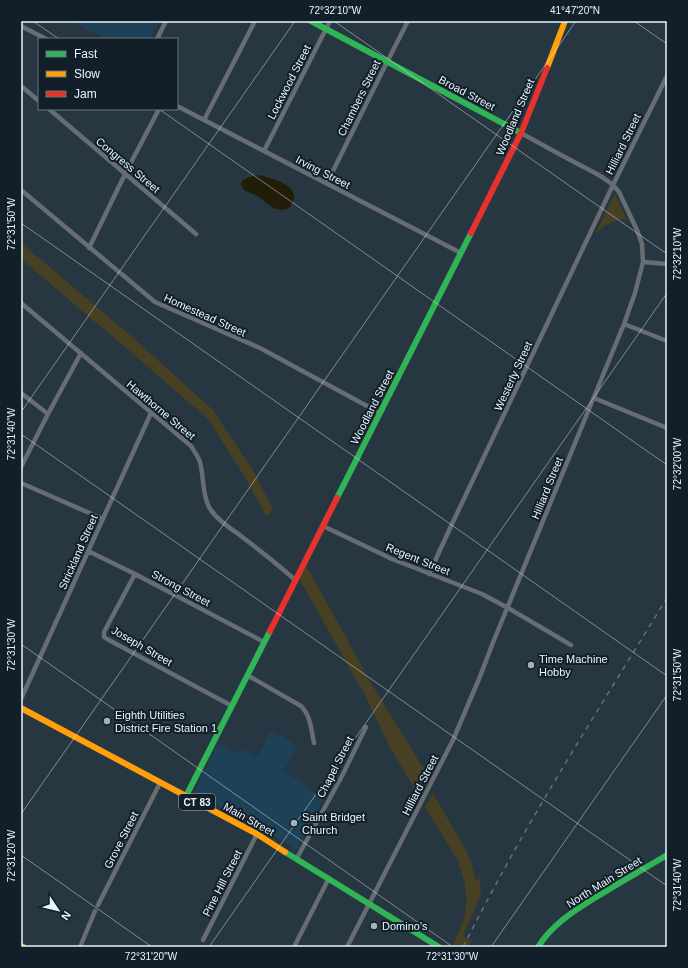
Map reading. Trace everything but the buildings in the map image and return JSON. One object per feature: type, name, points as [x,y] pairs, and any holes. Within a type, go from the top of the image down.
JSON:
[{"type":"street","points":[[158,38],[166,21]]},
{"type":"street","points":[[204,120],[255,21]]},
{"type":"street","name":"Broad Street","points":[[311,21],[595,173],[613,185]]},
{"type":"street","name":"Lockwood Street","points":[[264,151],[330,21]]},
{"type":"street","name":"Chambers Street","points":[[327,184],[408,21]]},
{"type":"street","name":"Woodland Street","points":[[186,796],[521,133],[565,21]]},
{"type":"street","points":[[21,26],[44,38]]},
{"type":"street","name":"Hilliard Street","points":[[347,947],[453,740],[624,324],[635,293],[643,262],[642,244],[619,192],[613,185],[665,85],[667,76]]},
{"type":"street","points":[[21,86],[38,100]]},
{"type":"street","name":"Irving Street","points":[[178,107],[461,253]]},
{"type":"street","name":"Congress Street","points":[[50,110],[196,234]]},
{"type":"street","points":[[89,248],[158,110]]},
{"type":"street","name":"Westerly Street","points":[[429,574],[613,185]]},
{"type":"street","name":"Homestead Street","points":[[21,190],[155,302],[260,348],[380,413]]},
{"type":"street","points":[[643,262],[667,264]]},
{"type":"street","name":"Hawthorne Street","points":[[21,303],[191,446],[200,463],[206,500],[210,508],[224,523],[295,580]]},
{"type":"street","points":[[624,324],[667,341]]},
{"type":"street","points":[[21,467],[81,353]]},
{"type":"street","points":[[21,393],[48,414]]},
{"type":"street","points":[[594,398],[667,428]]},
{"type":"street","name":"Strickland Street","points":[[21,699],[151,412]]},
{"type":"street","points":[[21,483],[103,519]]},
{"type":"street","name":"Regent Street","points":[[323,526],[392,559],[482,594],[572,645]]},
{"type":"street","name":"Strong Street","points":[[88,551],[264,642]]},
{"type":"street","name":"Joseph Street","points":[[135,574],[104,632],[104,637],[232,706]]},
{"type":"street","points":[[247,675],[301,706],[305,710],[309,719],[314,743]]},
{"type":"street","name":"Main Street","points":[[21,708],[257,834],[439,947]]},
{"type":"street","name":"Chapel Street","points":[[297,858],[342,776],[366,727]]},
{"type":"street","name":"Grove Street","points":[[98,905],[160,783]]},
{"type":"street","name":"Pine Hill Street","points":[[203,940],[257,834]]},
{"type":"street","name":"North Main Street","points":[[538,947],[551,930],[561,921],[589,902],[667,856]]},
{"type":"street","points":[[294,947],[329,878]]},
{"type":"street","points":[[80,947],[95,911]]},
{"type":"shaded area","points":[[71,21],[159,21],[150,38],[104,38]]},
{"type":"shaded area","points":[[259,175],[280,182],[292,190],[294,195],[293,202],[288,209],[280,210],[273,208],[259,197],[244,190],[241,185],[242,181],[249,177]]},
{"type":"shaded area","points":[[615,194],[628,222],[625,219],[621,219],[612,222],[603,227],[594,236]]},
{"type":"shaded area","points":[[21,243],[131,336],[213,410],[252,469],[273,509],[267,517],[243,474],[208,419],[21,259]]},
{"type":"shaded area","points":[[306,565],[365,673],[420,763],[430,774],[419,796],[391,749],[360,685],[299,578]]},
{"type":"shaded area","points":[[271,731],[297,745],[283,772],[306,784],[305,787],[324,798],[297,850],[195,792],[218,744],[239,754],[242,749],[257,758]]},
{"type":"shaded area","points":[[433,793],[467,852],[476,881],[479,876],[481,894],[463,936],[472,941],[469,947],[453,946],[464,919],[467,899],[464,880],[458,861],[425,807]]},
{"type":"railway","points":[[463,947],[533,818],[582,735],[667,598]]},
{"type":"traffic: fast","points":[[311,21],[521,133]]},
{"type":"traffic: fast","points":[[337,498],[471,233]]},
{"type":"traffic: fast","points":[[186,796],[270,631]]},
{"type":"traffic: fast","points":[[285,852],[439,947]]},
{"type":"traffic: fast","points":[[538,947],[549,932],[570,914],[602,893],[667,855]]},
{"type":"traffic: slow","points":[[547,68],[565,21]]},
{"type":"traffic: slow","points":[[21,708],[257,834],[285,852]]},
{"type":"traffic: jam","points":[[471,233],[521,133],[547,68]]},
{"type":"traffic: jam","points":[[270,631],[337,498]]},
{"type":"place","name":"Time Machine Hobby","points":[[531,665]]},
{"type":"place","name":"Eighth Utilities District Fire Station 1","points":[[107,721]]},
{"type":"place","name":"Saint Bridget Church","points":[[294,823]]},
{"type":"place","name":"Domino's","points":[[374,926]]}]
